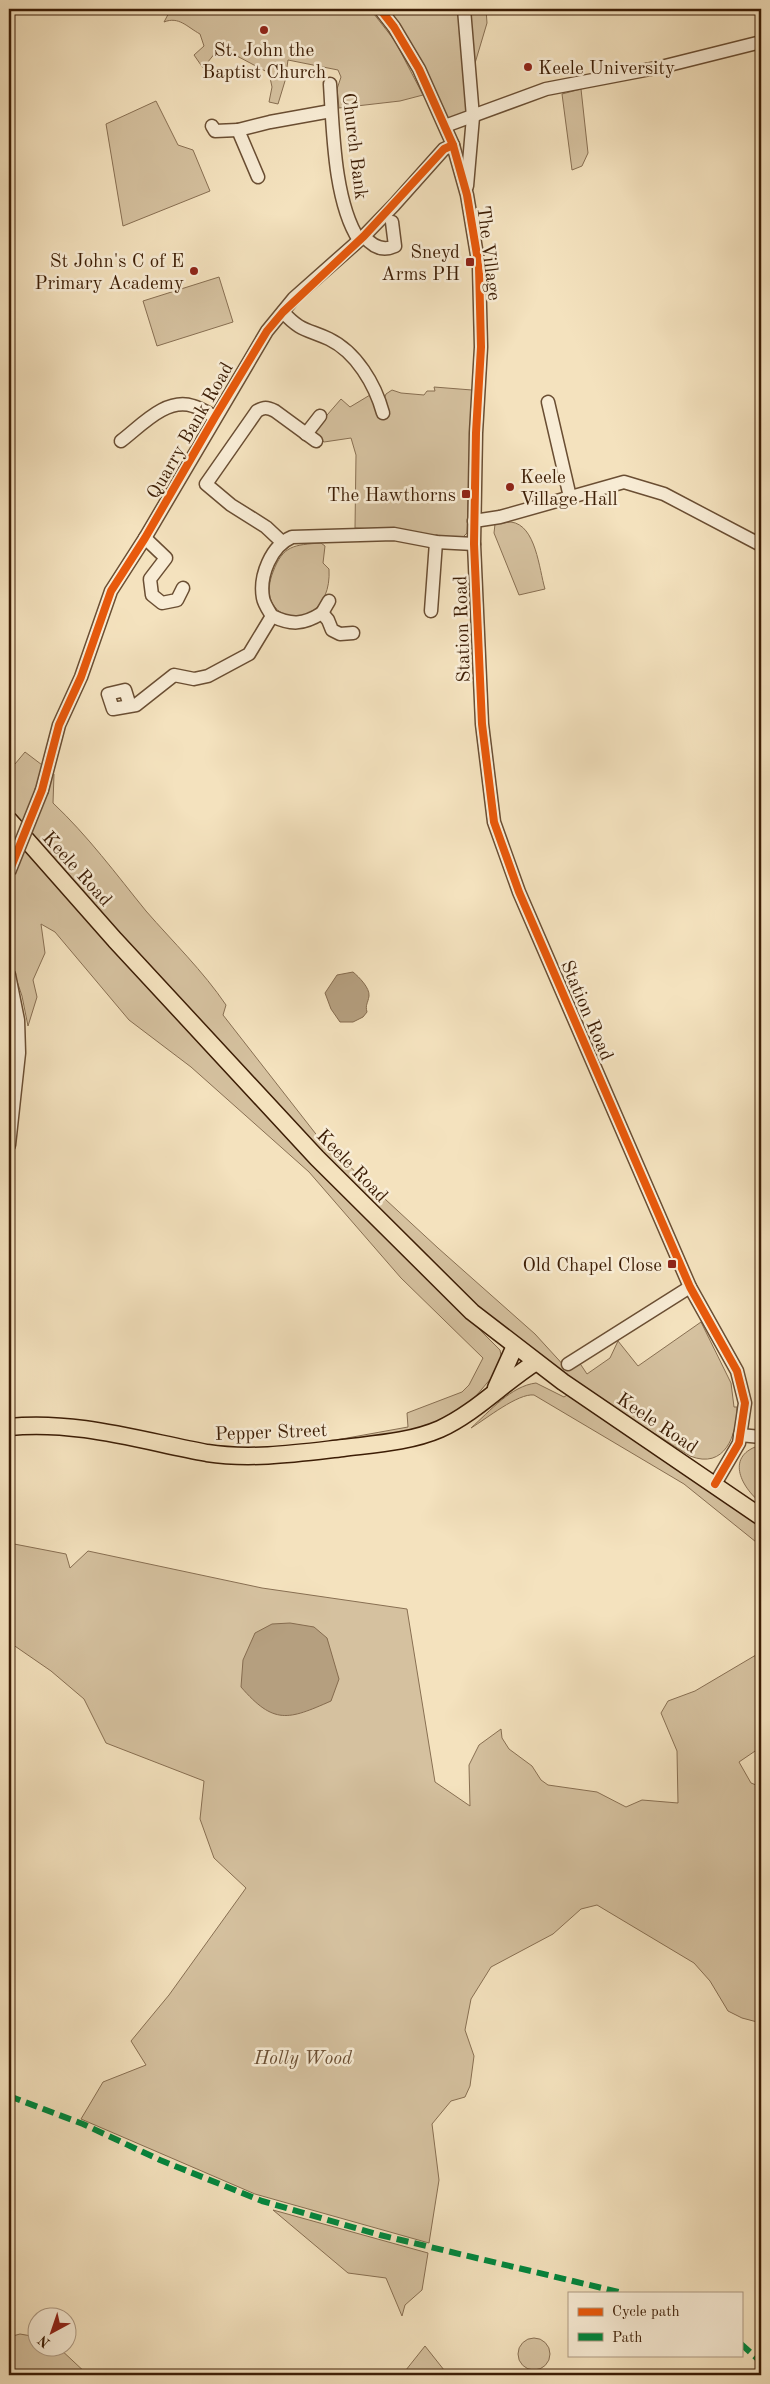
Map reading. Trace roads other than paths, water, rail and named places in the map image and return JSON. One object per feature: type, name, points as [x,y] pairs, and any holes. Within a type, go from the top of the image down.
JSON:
[{"type":"main road","name":"Keele Road","points":[[9,820],[115,940],[317,1158],[472,1312],[536,1362],[716,1484]]},
{"type":"main road","name":"Pepper Street","points":[[494,1392],[515,1346]]},
{"type":"main road","name":"Pepper Street","points":[[9,1427],[56,1426],[99,1431],[210,1453],[237,1456],[305,1453],[390,1442],[439,1429],[462,1416],[536,1362]]},
{"type":"main road","points":[[716,1484],[761,1517]]},
{"type":"street","name":"The Village","points":[[380,9],[394,27],[420,69],[453,145],[467,195],[479,267],[482,317],[474,521]]},
{"type":"street","name":"The Village","points":[[464,9],[472,117],[467,195]]},
{"type":"street","points":[[445,126],[546,90],[670,65],[761,42]]},
{"type":"street","name":"Church Bank","points":[[330,84],[322,110],[342,199],[351,228],[361,238]]},
{"type":"street","points":[[212,126],[215,131],[220,132],[238,130],[322,110]]},
{"type":"street","points":[[238,130],[258,177]]},
{"type":"street","name":"Quarry Bank Road","points":[[9,872],[42,790],[59,724],[81,677],[111,591],[145,538],[266,331],[283,312],[361,238],[444,150],[453,145]]},
{"type":"street","points":[[361,238],[378,248],[398,251],[392,222]]},
{"type":"street","points":[[283,312],[295,325],[329,339],[342,348],[372,382],[383,412]]},
{"type":"street","points":[[548,402],[570,497]]},
{"type":"street","points":[[121,441],[161,410],[173,405],[192,405],[215,417]]},
{"type":"street","points":[[282,542],[266,526],[231,505],[206,484],[257,411],[262,408],[268,407],[275,411],[311,437],[320,416]]},
{"type":"street","points":[[474,521],[500,517],[624,482],[664,494],[761,546]]},
{"type":"street","name":"Station Road","points":[[474,521],[482,724],[494,822],[519,892],[690,1287],[737,1371],[745,1397],[739,1443],[716,1484]]},
{"type":"street","points":[[329,601],[322,614],[298,624],[272,616],[263,600],[263,584],[275,549],[282,542],[292,537],[394,534],[436,542],[474,544]]},
{"type":"street","points":[[145,538],[166,558],[150,579],[152,595],[162,602],[177,600],[183,588]]},
{"type":"street","points":[[431,611],[436,542]]},
{"type":"street","points":[[322,614],[328,620],[332,630],[340,634],[353,632]]},
{"type":"street","points":[[130,706],[136,706],[174,675],[194,679],[208,676],[249,654],[272,616]]},
{"type":"street","points":[[9,975],[18,1020],[19,1053],[9,1146]]},
{"type":"street","points":[[568,1364],[599,1348],[690,1287]]},
{"type":"street","points":[[740,1435],[761,1437]]},
{"type":"place","name":"St. John the Baptist Church","points":[[264,30]]},
{"type":"place","name":"Keele University","points":[[528,67]]},
{"type":"place","name":"Sneyd Arms PH","points":[[470,262]]},
{"type":"place","name":"St John's C of E Primary Academy","points":[[194,271]]},
{"type":"place","name":"Keele Village Hall","points":[[510,487]]},
{"type":"place","name":"The Hawthorns","points":[[466,494]]},
{"type":"place","name":"Old Chapel Close","points":[[672,1264]]},
{"type":"park label","name":"Holly Wood","points":[[303,2057]]}]
